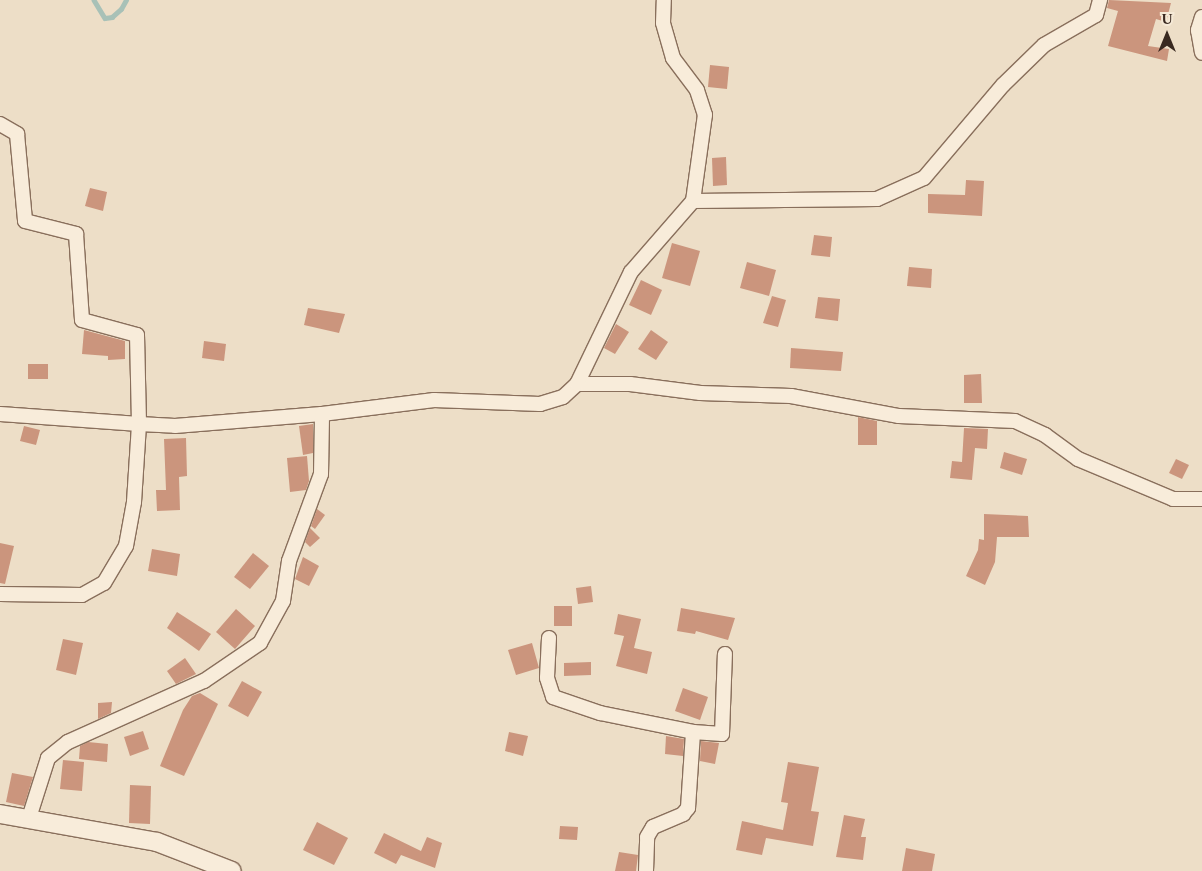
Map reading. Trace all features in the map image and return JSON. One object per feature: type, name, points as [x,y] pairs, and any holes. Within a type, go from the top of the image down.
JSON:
[{"type":"street","points":[[0,414],[175,426],[322,414],[434,400],[540,404],[563,397],[577,384],[631,272],[692,201],[705,114],[697,90],[673,58],[663,23],[664,0]]},
{"type":"street","points":[[692,201],[876,198],[924,178],[1003,85],[1044,45],[1096,15],[1100,0]]},
{"type":"street","points":[[1202,17],[1198,30],[1202,53]]},
{"type":"street","points":[[0,124],[17,134],[25,221],[76,234],[82,320],[137,334],[139,424],[134,502],[126,546],[104,583],[82,595],[0,594]]},
{"type":"street","points":[[577,384],[630,384],[700,393],[790,396],[899,416],[1015,421],[1045,436],[1078,459],[1173,499],[1202,499]]},
{"type":"street","points":[[29,818],[48,758],[68,742],[204,681],[260,643],[283,601],[289,561],[321,474],[322,414]]},
{"type":"street","points":[[549,638],[548,678],[553,697],[600,713],[693,732],[722,734],[725,654]]},
{"type":"street","points":[[646,871],[647,837],[653,827],[683,814],[688,808],[693,732]]},
{"type":"street","points":[[0,814],[157,842],[232,871]]},
{"type":"building","points":[[1109,0],[1171,3],[1166,22],[1156,19],[1148,46],[1169,49],[1167,61],[1108,46],[1118,11],[1107,8]]},
{"type":"building","points":[[710,65],[729,67],[727,89],[708,87]]},
{"type":"building","points":[[726,157],[727,185],[713,186],[712,158]]},
{"type":"building","points":[[966,180],[984,181],[982,216],[928,213],[928,194],[965,195]]},
{"type":"building","points":[[90,188],[107,192],[103,211],[85,206]]},
{"type":"building","points":[[814,235],[832,237],[830,257],[811,255]]},
{"type":"building","points":[[672,243],[700,251],[690,286],[662,278]]},
{"type":"building","points":[[747,262],[776,270],[769,296],[740,288]]},
{"type":"building","points":[[909,267],[932,269],[931,288],[907,286]]},
{"type":"building","points":[[641,280],[662,290],[651,315],[629,305]]},
{"type":"building","points":[[772,296],[786,300],[778,327],[763,323]]},
{"type":"building","points":[[818,297],[840,299],[838,321],[815,318]]},
{"type":"building","points":[[308,308],[345,314],[339,333],[304,325]]},
{"type":"building","points":[[616,324],[629,332],[615,354],[604,348]]},
{"type":"building","points":[[84,330],[125,341],[125,359],[108,360],[108,356],[82,354]]},
{"type":"building","points":[[651,330],[668,342],[656,360],[638,349]]},
{"type":"building","points":[[204,341],[226,344],[224,361],[202,358]]},
{"type":"building","points":[[791,348],[843,352],[841,371],[790,368]]},
{"type":"building","points":[[28,364],[48,364],[48,379],[28,379]]},
{"type":"building","points":[[981,374],[982,403],[964,403],[964,375]]},
{"type":"building","points":[[858,417],[877,421],[877,445],[858,445]]},
{"type":"building","points":[[313,424],[313,453],[303,455],[299,426]]},
{"type":"building","points":[[24,426],[40,430],[36,445],[20,441]]},
{"type":"building","points":[[964,428],[988,429],[987,449],[975,448],[972,480],[950,478],[952,461],[962,462]]},
{"type":"building","points":[[186,438],[187,476],[179,477],[180,510],[157,511],[156,490],[166,490],[164,439]]},
{"type":"building","points":[[1004,452],[1027,459],[1022,475],[1000,468]]},
{"type":"building","points":[[307,456],[309,481],[306,490],[290,492],[287,458]]},
{"type":"building","points":[[1176,459],[1189,465],[1182,479],[1169,473]]},
{"type":"building","points":[[317,509],[325,515],[315,529],[311,526]]},
{"type":"building","points":[[984,514],[1028,516],[1029,537],[997,537],[995,562],[985,585],[966,576],[978,550],[979,539],[984,540]]},
{"type":"building","points":[[310,528],[320,538],[310,547],[305,542]]},
{"type":"building","points":[[0,543],[14,546],[5,584],[0,583]]},
{"type":"building","points":[[152,549],[180,554],[177,576],[148,571]]},
{"type":"building","points":[[253,553],[269,566],[250,589],[234,577]]},
{"type":"building","points":[[303,557],[319,566],[309,586],[295,579]]},
{"type":"building","points":[[591,586],[593,602],[578,604],[576,588]]},
{"type":"building","points":[[554,606],[572,606],[572,626],[554,626]]},
{"type":"building","points":[[681,608],[735,618],[728,640],[696,631],[695,634],[677,631]]},
{"type":"building","points":[[236,609],[255,626],[235,649],[216,632]]},
{"type":"building","points":[[177,612],[211,634],[199,651],[167,628]]},
{"type":"building","points":[[618,614],[641,619],[634,648],[652,652],[647,674],[616,666],[624,636],[614,634]]},
{"type":"building","points":[[63,639],[83,643],[76,675],[56,670]]},
{"type":"building","points":[[532,643],[539,668],[516,675],[508,650]]},
{"type":"building","points":[[185,658],[196,674],[176,684],[167,671]]},
{"type":"building","points":[[591,662],[591,675],[564,676],[564,663]]},
{"type":"building","points":[[242,681],[262,692],[248,717],[228,706]]},
{"type":"building","points":[[683,688],[708,697],[700,720],[675,711]]},
{"type":"building","points":[[200,693],[218,704],[184,776],[160,766],[183,710],[192,696]]},
{"type":"building","points":[[112,702],[111,713],[98,719],[98,703]]},
{"type":"building","points":[[143,731],[149,749],[130,756],[124,737]]},
{"type":"building","points":[[509,732],[528,736],[523,756],[505,751]]},
{"type":"building","points":[[666,736],[684,739],[683,756],[665,754]]},
{"type":"building","points":[[701,741],[719,743],[715,764],[700,761]]},
{"type":"building","points":[[88,742],[108,744],[107,762],[79,759],[80,746]]},
{"type":"building","points":[[63,760],[84,762],[82,791],[60,789]]},
{"type":"building","points":[[788,762],[819,767],[811,811],[819,812],[813,846],[766,838],[762,855],[736,850],[742,821],[783,830],[788,803],[781,802]]},
{"type":"building","points":[[12,773],[33,777],[24,806],[6,802]]},
{"type":"building","points":[[130,785],[151,786],[150,824],[129,823]]},
{"type":"building","points":[[844,815],[865,819],[861,837],[866,837],[863,860],[836,857]]},
{"type":"building","points":[[317,822],[348,838],[334,865],[303,850]]},
{"type":"building","points":[[560,826],[578,827],[577,840],[559,839]]},
{"type":"building","points":[[384,833],[421,851],[427,837],[442,843],[435,868],[401,855],[396,864],[374,853]]},
{"type":"building","points":[[906,848],[935,854],[932,871],[902,871]]},
{"type":"building","points":[[619,852],[638,855],[636,871],[615,871]]},
{"type":"waterway","points":[[94,0],[105,18],[112,17],[121,9],[126,0]]}]
